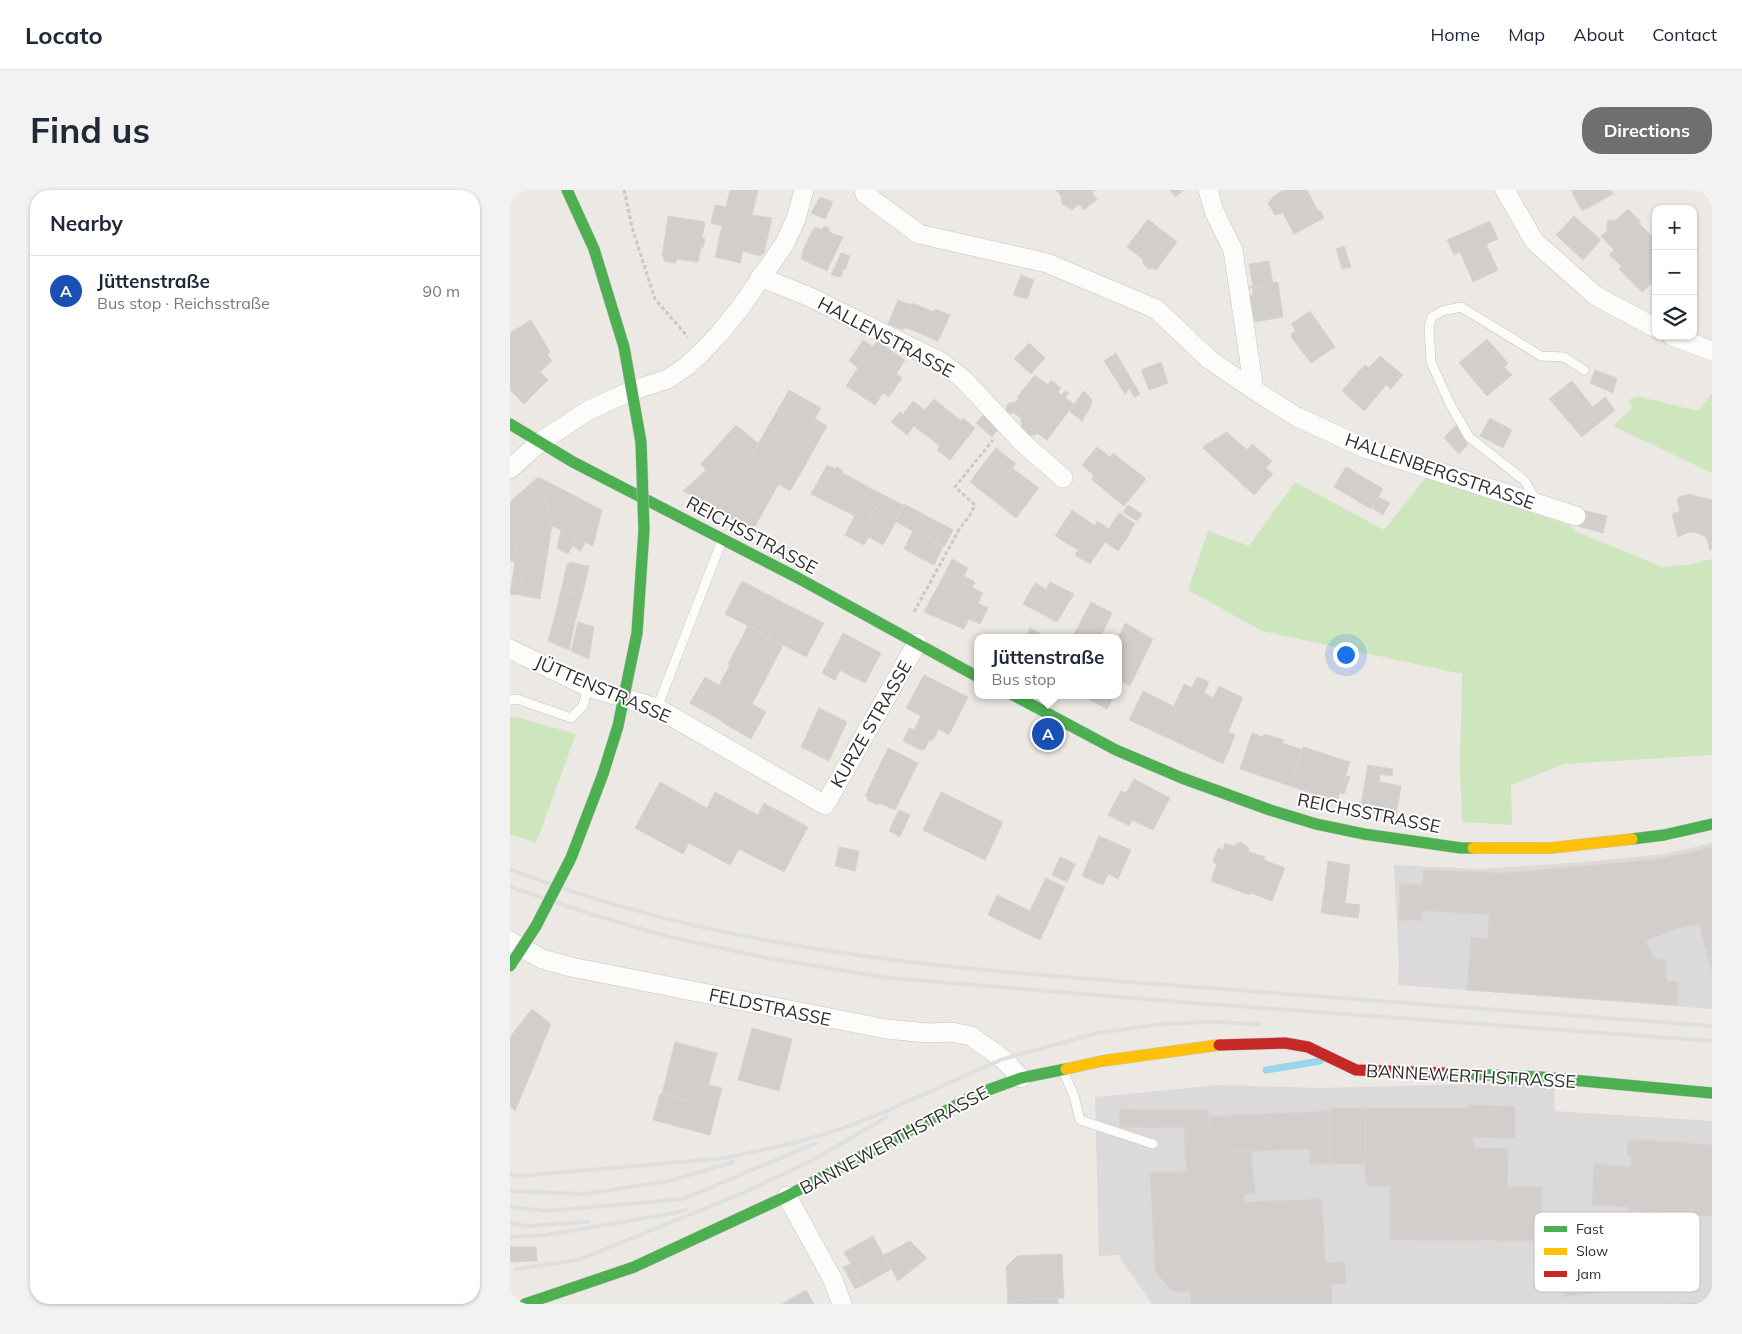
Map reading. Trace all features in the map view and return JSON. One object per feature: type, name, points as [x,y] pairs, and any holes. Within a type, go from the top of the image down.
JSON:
[{"type":"main road","points":[[510,966],[536,926],[575,849],[603,774],[618,726],[637,633],[644,530],[641,442],[624,346],[594,249],[567,190]]},
{"type":"main road","name":"REICHSSTRASSE","points":[[510,424],[582,466],[723,539],[974,675]]},
{"type":"main road","name":"REICHSSTRASSE","points":[[1020,699],[1116,750],[1182,778],[1270,810],[1316,824],[1364,834],[1461,848],[1550,848],[1664,835],[1712,824]]},
{"type":"main road","name":"BANNEWERTHSTRASSE","points":[[524,1304],[634,1267],[787,1196],[977,1094],[1021,1078],[1102,1061],[1219,1045],[1285,1043],[1308,1047],[1356,1070],[1373,1072],[1540,1077],[1712,1093]]},
{"type":"street","points":[[510,469],[540,442],[588,410],[631,391],[668,378],[687,366],[719,334],[741,308],[785,243],[796,219],[804,190]]},
{"type":"street","name":"HALLENBERGSTRASSE","points":[[864,190],[865,194],[919,234],[1047,263],[1156,309],[1210,360],[1254,390],[1297,416],[1367,449],[1576,516]]},
{"type":"street","points":[[1208,190],[1214,211],[1233,250],[1254,390]]},
{"type":"street","points":[[1505,190],[1534,241],[1596,296],[1652,326]]},
{"type":"street","name":"HALLENSTRASSE","points":[[760,278],[810,297],[941,362],[963,379],[1022,443],[1063,478]]},
{"type":"street","points":[[1683,340],[1712,351]]},
{"type":"street","name":"KURZE STRASSE","points":[[825,805],[909,639]]},
{"type":"street","name":"JÜTTENSTRASSE","points":[[510,648],[588,686],[657,708],[825,805]]},
{"type":"street","name":"FELDSTRASSE","points":[[510,941],[542,959],[571,967],[843,1022],[928,1034],[952,1032],[971,1036],[1004,1059],[1021,1078]]},
{"type":"street","name":"BANNEWERTHSTRASSE","points":[[787,1196],[832,1278],[842,1304]]},
{"type":"lane","points":[[1538,505],[1525,480],[1469,437],[1449,402],[1431,362],[1429,326],[1432,317],[1442,311],[1461,307],[1541,356],[1564,357],[1584,370]]},
{"type":"lane","points":[[657,708],[723,539]]},
{"type":"lane","points":[[510,700],[518,699],[571,718],[583,706],[588,686]]},
{"type":"lane","points":[[1063,1070],[1074,1096],[1080,1120],[1153,1144]]},
{"type":"path","points":[[624,190],[633,230],[655,299],[701,352]]},
{"type":"path","points":[[909,639],[948,549],[975,505],[955,487],[1006,424]]},
{"type":"shaded area","points":[[1712,843],[1712,1009],[1398,985],[1399,963],[1394,865],[1480,869],[1585,862],[1666,854]]},
{"type":"shaded area","points":[[1554,1082],[1555,1111],[1712,1121],[1712,1304],[1152,1304],[1118,1255],[1099,1256],[1095,1097],[1219,1085],[1319,1088]]},
{"type":"green space","points":[[1712,393],[1712,473],[1613,426],[1633,407],[1628,401],[1636,396],[1698,411]]},
{"type":"green space","points":[[1426,477],[1569,525],[1575,531],[1662,567],[1692,564],[1712,559],[1712,755],[1565,764],[1511,785],[1512,825],[1462,822],[1460,765],[1462,674],[1262,631],[1188,590],[1208,531],[1249,546],[1295,482],[1384,530]]},
{"type":"green space","points":[[510,717],[520,718],[576,734],[536,843],[510,834]]},
{"type":"building","points":[[730,190],[758,190],[752,215],[772,218],[764,253],[759,256],[743,251],[740,263],[715,257],[722,226],[711,223],[715,205],[726,207]]},
{"type":"building","points":[[1056,190],[1096,190],[1092,193],[1097,199],[1084,210],[1079,204],[1072,210],[1062,204],[1061,196]]},
{"type":"building","points":[[1170,190],[1184,190],[1175,197]]},
{"type":"building","points":[[1283,190],[1307,190],[1324,218],[1294,234],[1283,213],[1275,215],[1268,203]]},
{"type":"building","points":[[1571,190],[1611,190],[1613,194],[1582,211]]},
{"type":"building","points":[[820,197],[833,202],[825,219],[811,213]]},
{"type":"building","points":[[1628,209],[1652,237],[1652,283],[1642,292],[1619,269],[1622,266],[1609,255],[1614,250],[1601,236],[1607,231],[1609,220],[1615,221]]},
{"type":"building","points":[[668,216],[705,222],[702,238],[705,238],[698,262],[677,259],[676,263],[664,261],[662,256]]},
{"type":"building","points":[[1574,216],[1601,240],[1583,260],[1556,235]]},
{"type":"building","points":[[1148,219],[1177,242],[1156,270],[1154,268],[1149,269],[1143,264],[1143,259],[1127,247]]},
{"type":"building","points":[[1490,221],[1498,239],[1486,244],[1498,270],[1473,282],[1460,252],[1454,255],[1447,240]]},
{"type":"building","points":[[824,226],[830,229],[829,232],[843,237],[827,271],[801,259],[812,231],[815,227],[822,230]]},
{"type":"building","points":[[1344,246],[1351,267],[1342,269],[1336,249]]},
{"type":"building","points":[[841,253],[850,256],[845,270],[843,269],[841,277],[831,275]]},
{"type":"building","points":[[1269,261],[1273,284],[1249,288],[1253,286],[1249,264]]},
{"type":"building","points":[[1021,275],[1034,280],[1027,299],[1013,295]]},
{"type":"building","points":[[1278,282],[1283,317],[1255,322],[1249,296],[1253,295],[1252,287]]},
{"type":"building","points":[[898,300],[911,305],[902,326],[904,327],[903,330],[888,324]]},
{"type":"building","points":[[912,303],[934,312],[935,309],[950,315],[938,341],[902,326]]},
{"type":"building","points":[[1310,311],[1335,347],[1311,363],[1291,337],[1291,334],[1296,331],[1291,324]]},
{"type":"building","points":[[531,320],[550,352],[547,355],[552,361],[540,372],[548,380],[524,404],[510,390],[510,333]]},
{"type":"building","points":[[1487,339],[1508,363],[1504,367],[1512,375],[1487,396],[1459,363]]},
{"type":"building","points":[[863,340],[873,347],[877,341],[905,360],[896,374],[902,378],[889,397],[883,393],[875,405],[846,386],[858,368],[849,361]]},
{"type":"building","points":[[1029,343],[1045,358],[1031,374],[1014,359]]},
{"type":"building","points":[[1116,353],[1140,394],[1134,397],[1130,389],[1133,383],[1125,394],[1104,361]]},
{"type":"building","points":[[1380,356],[1403,375],[1391,389],[1386,385],[1364,411],[1342,391],[1365,365],[1369,368]]},
{"type":"building","points":[[1161,362],[1168,383],[1149,390],[1141,370]]},
{"type":"building","points":[[1595,370],[1617,378],[1613,393],[1590,383]]},
{"type":"building","points":[[1035,375],[1048,385],[1051,380],[1061,388],[1058,392],[1062,395],[1065,391],[1069,393],[1065,398],[1074,404],[1047,440],[1037,433],[1029,436],[1021,429],[1022,422],[1020,420],[1022,419],[1014,413],[1010,414],[1006,411],[1007,405],[1011,402],[1014,403],[1019,398],[1017,397]]},
{"type":"building","points":[[1572,381],[1593,407],[1605,397],[1615,410],[1582,437],[1549,399]]},
{"type":"building","points":[[789,390],[821,408],[753,530],[719,512]]},
{"type":"building","points":[[1084,391],[1092,400],[1090,408],[1082,421],[1069,411]]},
{"type":"building","points":[[934,399],[961,421],[963,418],[975,428],[950,460],[937,450],[940,446],[914,426],[907,435],[891,422],[900,412],[903,414],[913,401],[925,410]]},
{"type":"building","points":[[984,414],[999,428],[992,437],[976,423]]},
{"type":"building","points":[[1490,418],[1512,430],[1503,448],[1480,436]]},
{"type":"building","points":[[815,419],[827,426],[800,474],[788,467]]},
{"type":"building","points":[[736,425],[759,444],[720,510],[683,491],[706,470],[701,464]]},
{"type":"building","points":[[1456,425],[1468,445],[1459,454],[1444,438]]},
{"type":"building","points":[[1227,432],[1247,450],[1252,444],[1272,461],[1266,468],[1273,474],[1254,495],[1203,448]]},
{"type":"building","points":[[1097,447],[1110,457],[1113,453],[1146,479],[1124,506],[1091,479],[1094,476],[1082,465]]},
{"type":"building","points":[[996,448],[1016,464],[1001,482],[981,467]]},
{"type":"building","points":[[827,465],[843,470],[841,472],[870,488],[855,516],[811,494]]},
{"type":"building","points":[[788,467],[800,474],[790,491],[779,484]]},
{"type":"building","points":[[981,467],[1001,482],[1012,468],[1039,488],[1016,518],[970,482]]},
{"type":"building","points":[[1346,467],[1383,489],[1371,509],[1334,487]]},
{"type":"building","points":[[538,477],[540,478],[549,512],[514,539],[510,534],[510,502]]},
{"type":"building","points":[[540,478],[577,497],[561,530],[552,526]]},
{"type":"building","points":[[870,488],[903,505],[896,519],[863,500]]},
{"type":"building","points":[[1689,494],[1712,500],[1712,549],[1709,550],[1706,537],[1698,533],[1689,532],[1678,537],[1672,514],[1680,511],[1677,498]]},
{"type":"building","points":[[577,497],[602,510],[593,546],[585,542],[581,551],[572,546],[576,538],[561,530]]},
{"type":"building","points":[[1378,497],[1390,503],[1383,515],[1372,508]]},
{"type":"building","points":[[863,500],[876,506],[866,526],[853,519]]},
{"type":"building","points":[[904,504],[944,525],[935,542],[896,522]]},
{"type":"building","points":[[1128,505],[1142,514],[1137,521],[1123,512]]},
{"type":"building","points":[[876,508],[897,520],[883,545],[869,537],[864,545],[845,535],[853,519],[866,526]]},
{"type":"building","points":[[1072,510],[1095,526],[1097,521],[1109,529],[1113,522],[1130,534],[1118,551],[1105,542],[1090,564],[1075,555],[1078,550],[1055,536]]},
{"type":"building","points":[[1582,510],[1607,516],[1603,533],[1578,526]]},
{"type":"building","points":[[549,512],[552,526],[540,599],[519,595],[523,570],[514,569],[518,541],[515,538]]},
{"type":"building","points":[[1119,513],[1135,524],[1129,533],[1113,522]]},
{"type":"building","points":[[944,525],[953,530],[944,547],[935,542]]},
{"type":"building","points":[[561,530],[576,538],[568,554],[557,548]]},
{"type":"building","points":[[913,531],[943,547],[934,565],[904,549]]},
{"type":"building","points":[[510,534],[518,541],[515,561],[510,561]]},
{"type":"building","points":[[952,559],[968,568],[964,576],[975,582],[973,587],[945,573]]},
{"type":"building","points":[[570,562],[589,566],[582,596],[561,591],[567,565]]},
{"type":"building","points":[[514,569],[523,570],[519,595],[510,594]]},
{"type":"building","points":[[945,573],[983,593],[978,603],[988,608],[980,624],[969,619],[964,629],[924,612]]},
{"type":"building","points":[[742,581],[784,603],[768,636],[725,614]]},
{"type":"building","points":[[1050,582],[1074,594],[1057,622],[1023,604],[1035,583],[1046,589]]},
{"type":"building","points":[[561,591],[582,596],[575,621],[555,616]]},
{"type":"building","points":[[1091,602],[1112,613],[1102,634],[1074,634]]},
{"type":"building","points":[[784,603],[824,623],[806,657],[768,637]]},
{"type":"building","points":[[555,616],[575,621],[569,650],[548,641]]},
{"type":"building","points":[[578,622],[594,627],[589,659],[571,651]]},
{"type":"building","points":[[1125,623],[1153,639],[1130,686],[1122,681],[1122,634],[1120,634]]},
{"type":"building","points":[[748,626],[768,636],[749,675],[728,664]]},
{"type":"building","points":[[1030,628],[1041,634],[1027,634]]},
{"type":"building","points":[[843,633],[881,653],[865,683],[827,664]]},
{"type":"building","points":[[768,637],[783,645],[764,682],[749,674]]},
{"type":"building","points":[[827,664],[840,670],[835,680],[822,673]]},
{"type":"building","points":[[730,665],[749,675],[737,696],[719,685]]},
{"type":"building","points":[[749,674],[764,682],[752,704],[766,712],[751,739],[722,722]]},
{"type":"building","points":[[924,675],[968,697],[949,735],[939,729],[932,741],[929,740],[925,749],[921,750],[903,741],[909,728],[914,730],[921,716],[906,708]]},
{"type":"building","points":[[705,677],[737,696],[722,721],[690,703]]},
{"type":"building","points":[[1197,677],[1209,682],[1204,693],[1213,698],[1219,686],[1243,698],[1228,732],[1235,735],[1223,764],[1164,736],[1177,708],[1174,706],[1184,684],[1192,688]]},
{"type":"building","points":[[1143,691],[1177,708],[1164,736],[1129,720]]},
{"type":"building","points":[[1088,699],[1113,699],[1107,709]]},
{"type":"building","points":[[819,708],[847,722],[829,761],[801,747]]},
{"type":"building","points":[[1252,733],[1263,737],[1264,734],[1284,740],[1282,743],[1303,750],[1290,786],[1240,769]]},
{"type":"building","points":[[1303,747],[1350,762],[1337,802],[1290,786]]},
{"type":"building","points":[[888,748],[918,763],[895,810],[867,800],[868,797],[865,796]]},
{"type":"building","points":[[1368,765],[1393,769],[1392,776],[1380,774],[1379,782],[1401,786],[1396,815],[1360,810]]},
{"type":"building","points":[[1345,775],[1350,777],[1344,794],[1340,793]]},
{"type":"building","points":[[1134,779],[1170,798],[1153,830],[1132,820],[1129,826],[1108,815],[1121,791],[1126,793]]},
{"type":"building","points":[[660,782],[707,808],[715,792],[758,815],[764,803],[808,827],[784,872],[739,849],[730,865],[689,843],[683,854],[635,828]]},
{"type":"building","points":[[941,792],[1003,822],[985,860],[923,830]]},
{"type":"building","points":[[899,810],[910,815],[900,837],[889,831]]},
{"type":"building","points":[[1099,836],[1131,850],[1118,879],[1108,874],[1103,885],[1082,876]]},
{"type":"building","points":[[1240,842],[1248,847],[1249,852],[1265,857],[1264,860],[1285,868],[1272,901],[1211,881],[1217,864],[1213,862],[1218,848],[1223,850],[1225,843],[1233,846]]},
{"type":"building","points":[[839,847],[859,851],[855,871],[835,866]]},
{"type":"building","points":[[1712,847],[1712,973],[1699,924],[1675,929],[1646,941],[1654,959],[1665,959],[1667,981],[1678,982],[1677,1005],[1467,990],[1471,937],[1488,939],[1489,914],[1422,911],[1422,921],[1399,920],[1400,884],[1423,885],[1423,870],[1507,873],[1660,859]]},
{"type":"building","points":[[1060,857],[1075,864],[1067,882],[1052,875]]},
{"type":"building","points":[[1328,861],[1350,865],[1345,903],[1323,900]]},
{"type":"building","points":[[1046,878],[1065,887],[1040,940],[988,915],[997,895],[1030,911]]},
{"type":"building","points":[[1323,900],[1360,905],[1358,918],[1321,913]]},
{"type":"building","points":[[532,1009],[551,1024],[515,1111],[510,1106],[510,1037]]},
{"type":"building","points":[[752,1028],[792,1039],[779,1091],[738,1080]]},
{"type":"building","points":[[675,1042],[717,1053],[703,1105],[662,1094]]},
{"type":"building","points":[[709,1085],[722,1088],[710,1135],[653,1120],[660,1094],[703,1105]]},
{"type":"building","points":[[1467,1105],[1515,1106],[1515,1138],[1472,1137],[1474,1148],[1508,1148],[1507,1187],[1542,1187],[1542,1212],[1534,1212],[1534,1241],[1390,1240],[1390,1186],[1368,1186],[1365,1181],[1365,1108],[1467,1108]]},
{"type":"building","points":[[1330,1108],[1365,1108],[1366,1164],[1330,1164]]},
{"type":"building","points":[[1120,1109],[1208,1110],[1210,1124],[1184,1125],[1184,1127],[1119,1127]]},
{"type":"building","points":[[1330,1111],[1330,1164],[1310,1165],[1310,1149],[1225,1152],[1211,1148],[1210,1116]]},
{"type":"building","points":[[1210,1124],[1211,1148],[1225,1152],[1251,1151],[1255,1193],[1245,1194],[1244,1176],[1233,1172],[1186,1171],[1184,1125]]},
{"type":"building","points":[[1632,1139],[1712,1145],[1712,1216],[1700,1215],[1700,1212],[1656,1212],[1628,1210],[1628,1207],[1592,1205],[1594,1164],[1631,1167],[1631,1155],[1627,1155],[1628,1140],[1632,1141]]},
{"type":"building","points":[[1186,1171],[1233,1172],[1244,1176],[1245,1202],[1322,1199],[1325,1263],[1345,1262],[1346,1284],[1331,1284],[1332,1304],[1191,1304],[1190,1291],[1178,1292],[1170,1289],[1157,1274],[1155,1268],[1150,1173]]},
{"type":"building","points":[[873,1236],[891,1269],[863,1285],[844,1252]]},
{"type":"building","points":[[910,1241],[927,1258],[898,1281],[884,1255]]},
{"type":"building","points":[[510,1247],[536,1247],[537,1261],[510,1262]]},
{"type":"building","points":[[1062,1254],[1064,1298],[1013,1300],[1013,1304],[1008,1304],[1006,1267],[1017,1256]]},
{"type":"building","points":[[850,1264],[863,1285],[855,1289],[843,1267]]},
{"type":"building","points":[[806,1290],[814,1304],[782,1304]]},
{"type":"building","points":[[1562,1292],[1603,1292],[1563,1297]]},
{"type":"building","points":[[1058,1298],[1058,1304],[1013,1304],[1013,1300]]},
{"type":"building","points":[[1709,1302],[1710,1304],[1660,1304]]},
{"type":"waterway","points":[[1266,1070],[1320,1061]]},
{"type":"railway","points":[[510,869],[591,897],[673,920],[756,938],[841,953],[926,964],[1097,980],[1712,1026]]},
{"type":"railway","points":[[510,887],[594,915],[670,937],[767,958],[889,978],[1194,1003],[1712,1041]]},
{"type":"railway","points":[[510,1174],[520,1176],[726,1158],[798,1142],[840,1129],[875,1116],[1003,1059],[1098,1033],[1162,1024],[1211,1022],[1260,1024]]},
{"type":"railway","points":[[516,1269],[578,1260],[743,1193],[811,1161],[887,1117]]},
{"type":"railway","points":[[510,1207],[547,1211],[683,1199],[816,1143]]},
{"type":"railway","points":[[510,1191],[584,1194],[669,1181],[733,1162]]},
{"type":"railway","points":[[510,1237],[546,1235],[686,1210]]},
{"type":"railway","points":[[510,1223],[527,1226],[589,1222]]},
{"type":"traffic: fast","points":[[567,190],[594,249],[624,347]]},
{"type":"traffic: fast","points":[[510,966],[536,926],[571,858],[603,774],[618,726],[637,633],[644,530],[641,442],[624,347]]},
{"type":"traffic: fast","points":[[510,424],[573,462],[798,578],[974,675]]},
{"type":"traffic: fast","points":[[1020,699],[1116,750],[1182,778],[1270,810],[1316,824],[1364,834],[1461,848],[1473,848]]},
{"type":"traffic: fast","points":[[1632,839],[1664,835],[1712,824]]},
{"type":"traffic: fast","points":[[525,1304],[634,1267],[787,1196],[977,1094],[1021,1078],[1066,1069]]},
{"type":"traffic: fast","points":[[1445,1073],[1540,1077],[1712,1093]]},
{"type":"traffic: slow","points":[[1473,848],[1550,848],[1632,839]]},
{"type":"traffic: slow","points":[[1066,1069],[1102,1061],[1219,1045]]},
{"type":"traffic: jam","points":[[1219,1045],[1285,1043],[1308,1047],[1356,1070],[1445,1073]]},
{"type":"place","name":"Jüttenstraße","points":[[1048,734]]}]
